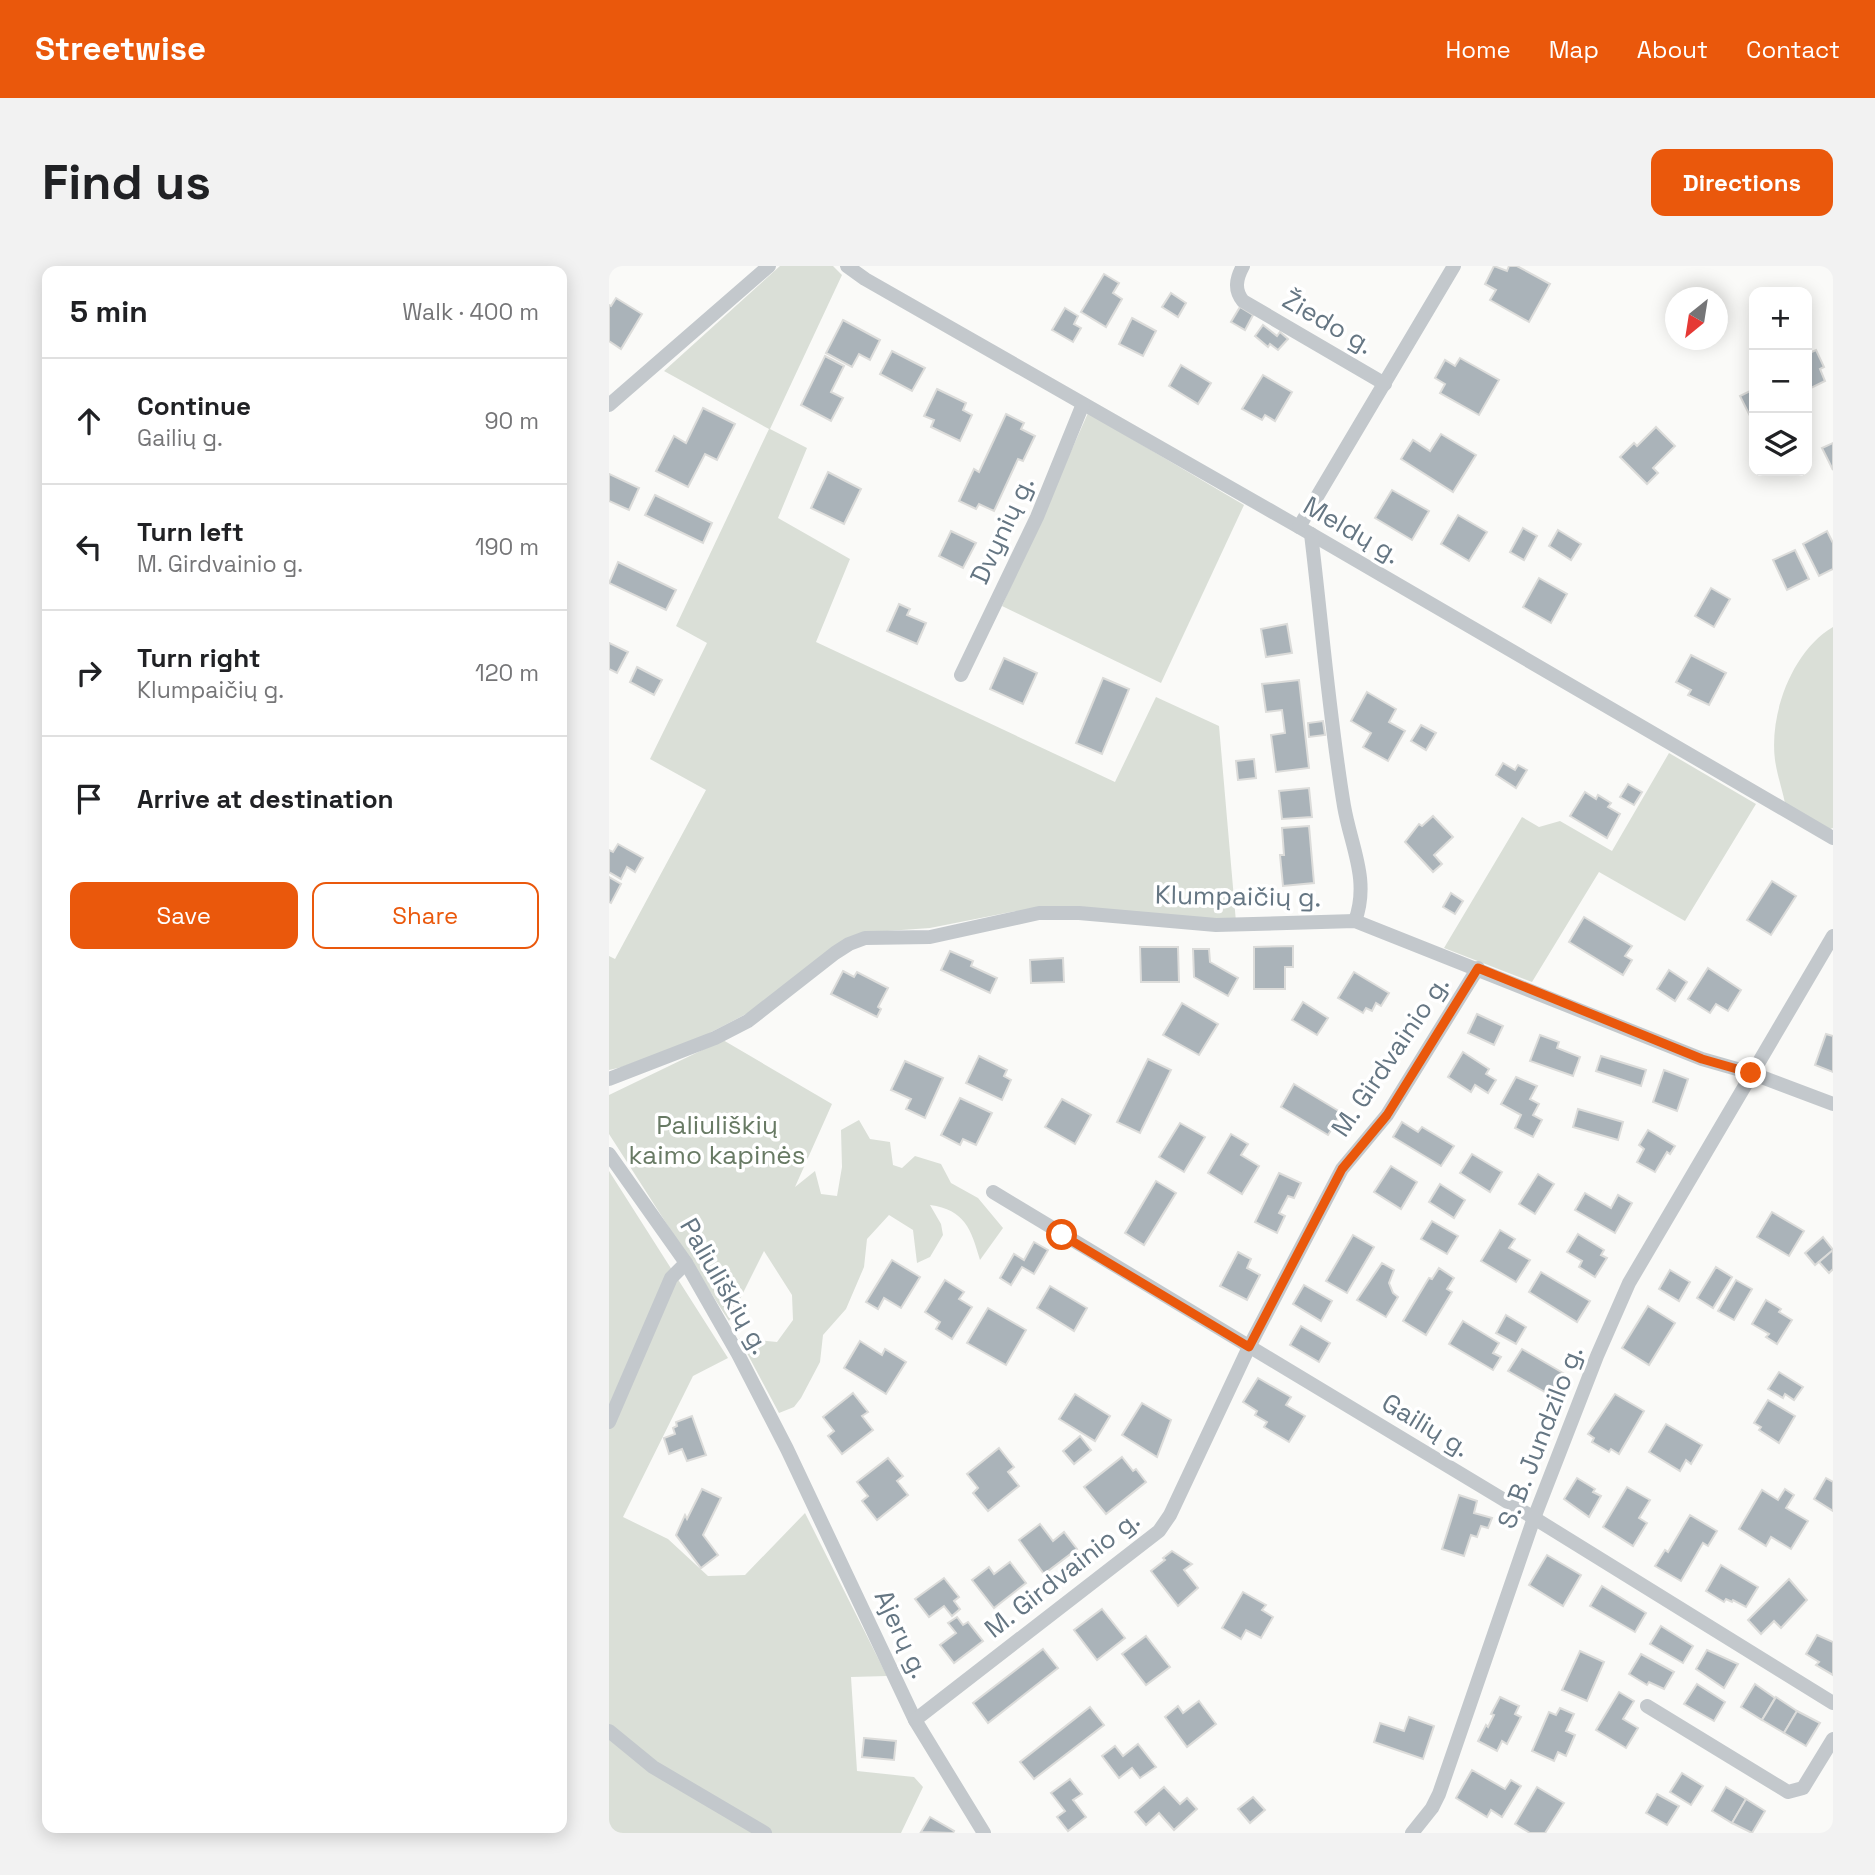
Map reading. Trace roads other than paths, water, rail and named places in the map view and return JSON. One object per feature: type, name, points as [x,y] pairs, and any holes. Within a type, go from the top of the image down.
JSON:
[{"type":"street","points":[[609,405],[769,266]]},
{"type":"street","name":"Meldų g.","points":[[847,266],[865,279],[1833,838]]},
{"type":"street","name":"Žiedo g.","points":[[1243,266],[1236,285],[1238,295],[1243,301],[1385,384]]},
{"type":"street","name":"Žiedo g.","points":[[1305,531],[1385,384],[1454,266]]},
{"type":"street","name":"Dvynių g.","points":[[961,675],[1037,517],[1083,404]]},
{"type":"street","points":[[1305,531],[1344,807],[1361,881],[1361,903],[1355,921]]},
{"type":"street","name":"Klumpaičių g.","points":[[609,1079],[715,1038],[748,1021],[835,953],[865,938],[930,937],[1039,913],[1079,913],[1216,925],[1355,921],[1702,1059],[1751,1073],[1833,1104]]},
{"type":"street","name":"S. B. Jundzilo g.","points":[[1412,1833],[1432,1808],[1439,1794],[1534,1518],[1597,1356],[1629,1283],[1833,936]]},
{"type":"street","name":"M. Girdvainio g.","points":[[915,1720],[1159,1531],[1170,1515],[1249,1347],[1342,1169],[1387,1115],[1478,968]]},
{"type":"street","name":"Paliuliškių g.","points":[[609,1154],[686,1263],[787,1449]]},
{"type":"street","name":"Gailių g.","points":[[993,1192],[1534,1518],[1833,1703]]},
{"type":"street","points":[[609,1422],[671,1278],[686,1263]]},
{"type":"street","name":"Ajerų g.","points":[[787,1449],[915,1720],[983,1833]]},
{"type":"street","points":[[1647,1706],[1789,1792],[1803,1788],[1833,1739]]},
{"type":"street","points":[[609,1731],[653,1767],[765,1833]]},
{"type":"park label","name":"Paliuliškių kaimo kapinės","points":[[717,1140]]}]
